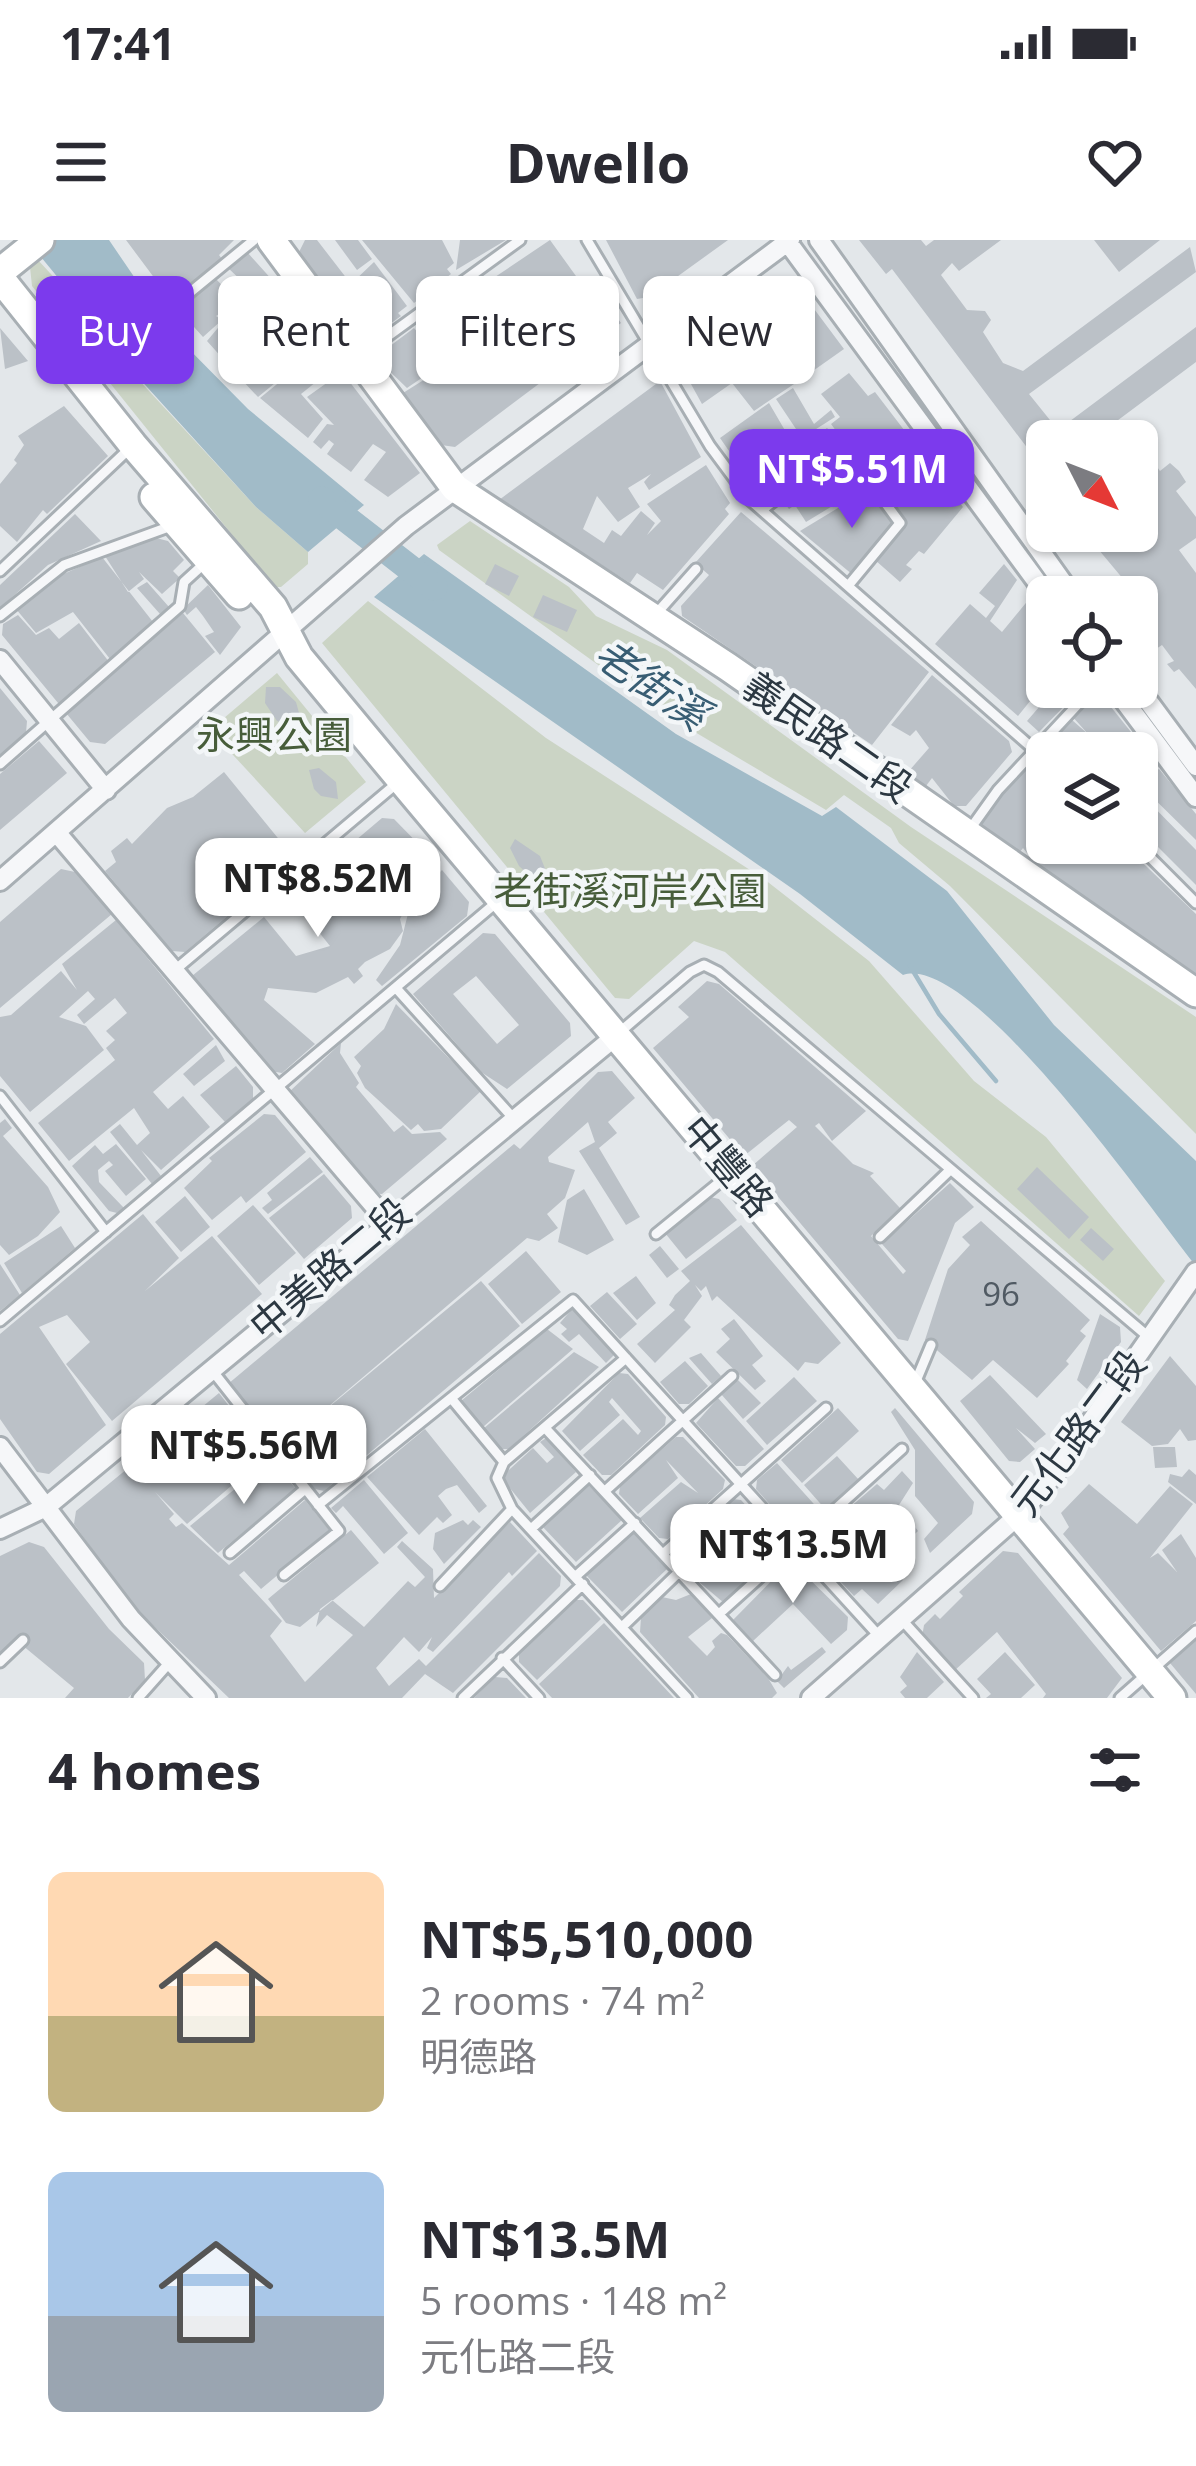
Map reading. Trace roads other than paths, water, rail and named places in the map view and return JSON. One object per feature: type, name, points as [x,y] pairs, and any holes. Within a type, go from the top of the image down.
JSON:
[{"type":"main road","points":[[5,270],[40,240]]},
{"type":"main road","name":"義民路二段","points":[[272,242],[296,276]]},
{"type":"main road","name":"中豐路","points":[[5,270],[127,450]]},
{"type":"main road","name":"中豐路","points":[[0,307],[284,634],[400,780],[1172,1698]]},
{"type":"main road","name":"義民路二段","points":[[375,384],[455,488],[653,617],[1196,993]]},
{"type":"street","points":[[819,240],[1058,576]]},
{"type":"street","points":[[740,276],[788,241],[1033,576]]},
{"type":"street","points":[[0,881],[406,526],[643,347]]},
{"type":"street","points":[[0,661],[106,790]]},
{"type":"street","points":[[1130,708],[1196,797]]},
{"type":"street","points":[[1153,708],[1196,766]]},
{"type":"street","points":[[56,832],[387,1221]]},
{"type":"street","name":"中美路二段","points":[[0,1529],[46,1507],[617,1035]]},
{"type":"street","name":"元化路二段","points":[[811,1698],[1021,1514],[1196,1272]]},
{"type":"street","points":[[0,1447],[170,1662],[206,1698]]},
{"type":"lane","points":[[392,333],[520,240]]},
{"type":"lane","points":[[587,240],[643,332]]},
{"type":"lane","points":[[194,293],[272,242]]},
{"type":"lane","points":[[674,384],[710,446],[761,509],[1026,743]]},
{"type":"lane","points":[[761,509],[844,447],[899,523],[848,586]]},
{"type":"lane","points":[[0,571],[127,450]]},
{"type":"lane","points":[[0,616],[64,565],[182,518]]},
{"type":"lane","points":[[0,764],[180,606],[184,581],[213,556]]},
{"type":"lane","points":[[653,617],[696,568]]},
{"type":"lane","points":[[1051,732],[1074,708]]},
{"type":"lane","points":[[967,833],[1026,760]]},
{"type":"lane","points":[[173,971],[400,780]]},
{"type":"lane","points":[[1157,864],[1196,903]]},
{"type":"lane","points":[[0,1321],[502,899]]},
{"type":"lane","points":[[617,1035],[704,965],[750,995],[949,1171],[1150,1339]]},
{"type":"lane","points":[[396,988],[514,1119]]},
{"type":"lane","points":[[0,1096],[106,1232]]},
{"type":"lane","points":[[880,1237],[949,1171]]},
{"type":"lane","points":[[656,1234],[732,1172]]},
{"type":"lane","points":[[318,1505],[573,1300],[879,1636]]},
{"type":"lane","points":[[914,1386],[931,1345]]},
{"type":"lane","points":[[626,1358],[548,1430],[504,1462],[497,1478],[512,1509],[687,1698]]},
{"type":"lane","points":[[211,1370],[339,1532],[284,1575]]},
{"type":"lane","points":[[605,1491],[733,1376]]},
{"type":"lane","points":[[451,1398],[504,1462]]},
{"type":"lane","points":[[664,1553],[826,1408]]},
{"type":"lane","points":[[548,1430],[775,1675]]},
{"type":"lane","points":[[719,1614],[902,1449]]},
{"type":"lane","points":[[531,1529],[590,1475]]},
{"type":"lane","points":[[230,1553],[305,1489]]},
{"type":"lane","points":[[440,1586],[512,1509]]},
{"type":"lane","points":[[463,1698],[635,1522]]},
{"type":"lane","points":[[622,1627],[679,1572]]},
{"type":"lane","points":[[902,1620],[973,1698]]},
{"type":"lane","points":[[1120,1698],[1196,1631]]},
{"type":"lane","points":[[0,1662],[23,1640]]},
{"type":"lane","points":[[502,1658],[538,1698]]},
{"type":"lane","points":[[138,1698],[170,1662]]},
{"type":"water","points":[[27,240],[109,240],[134,276],[57,276]]},
{"type":"water","points":[[194,354],[218,384],[364,505],[308,552],[256,507],[144,384],[194,384]]},
{"type":"water","points":[[424,554],[676,734],[822,816],[836,807],[947,891],[1054,1025],[1196,1161],[1196,1266],[1058,1091],[972,1003],[934,979],[903,975],[800,894],[374,597]]},
{"type":"waterway","name":"老街溪","points":[[322,500],[434,587]]},
{"type":"waterway","points":[[910,966],[939,1014],[996,1081]]},
{"type":"park label","name":"永興公園","points":[[274,735]]},
{"type":"park label","name":"老街溪河岸公園","points":[[630,891]]}]
